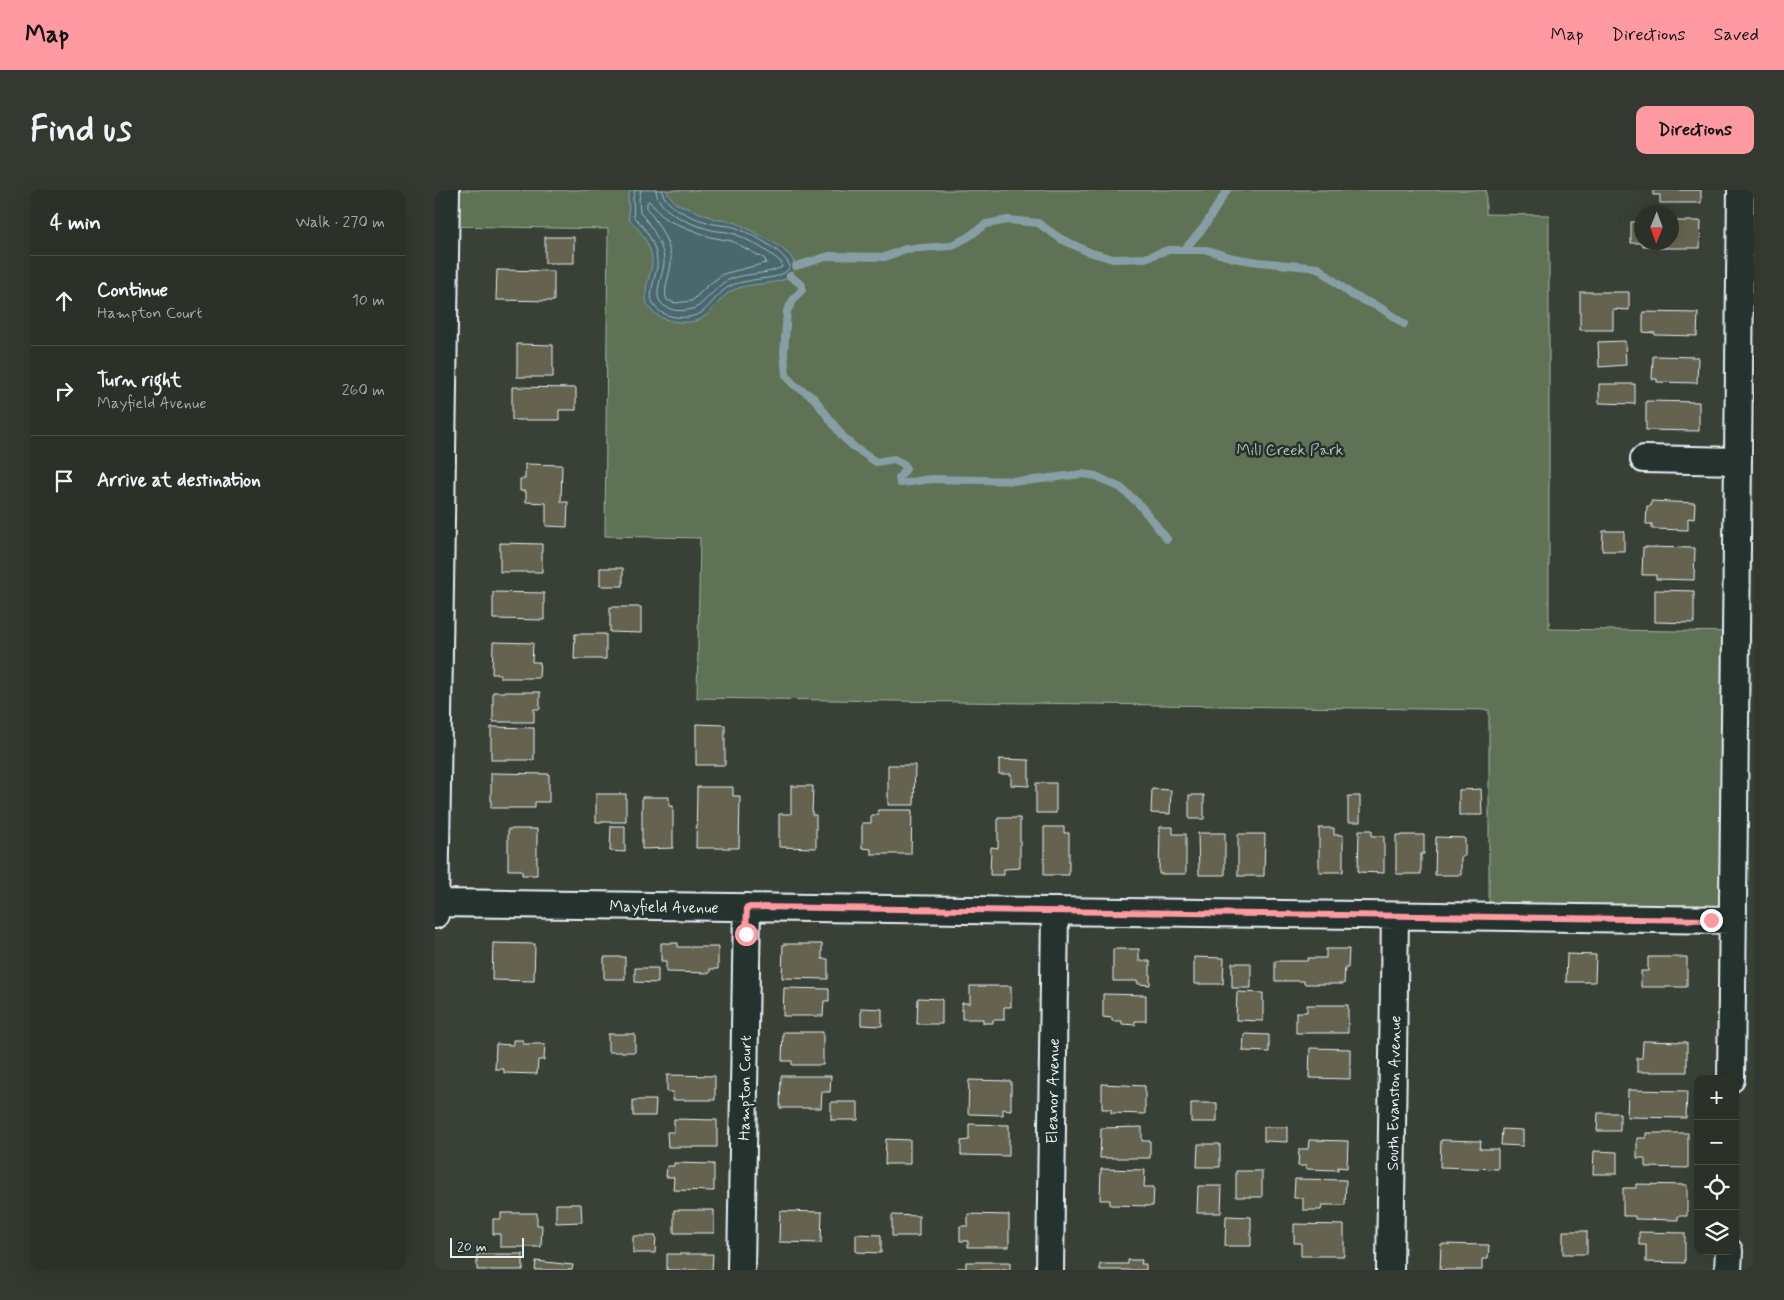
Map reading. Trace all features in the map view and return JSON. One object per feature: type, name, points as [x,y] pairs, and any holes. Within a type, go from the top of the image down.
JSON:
[{"type":"street","points":[[435,916],[437,663],[446,190]]},
{"type":"street","points":[[1731,1075],[1741,190]]},
{"type":"street","points":[[1644,459],[1738,461]]},
{"type":"street","name":"Mayfield Avenue","points":[[435,903],[1733,920]]},
{"type":"street","name":"Hampton Court","points":[[741,1270],[747,907]]},
{"type":"street","name":"Eleanor Avenue","points":[[1050,1270],[1055,911]]},
{"type":"street","name":"South Evanston Avenue","points":[[1390,1270],[1395,916]]},
{"type":"street","points":[[1728,1270],[1729,1255]]},
{"type":"green space","name":"Mill Creek Park","points":[[446,190],[1486,190],[1486,214],[1549,215],[1549,629],[1736,632],[1733,920],[1489,917],[1489,710],[697,698],[700,538],[605,536],[608,229],[445,226]]},
{"type":"water","points":[[631,190],[666,190],[675,203],[715,219],[737,223],[776,244],[790,255],[796,266],[791,275],[785,279],[745,286],[731,291],[708,314],[698,320],[676,322],[662,318],[651,310],[646,299],[652,257],[645,239],[629,220],[628,196]]},
{"type":"building","points":[[1653,190],[1701,190],[1701,203],[1660,203],[1660,195],[1653,195]]},
{"type":"building","points":[[1679,221],[1701,221],[1700,248],[1679,248]]},
{"type":"building","points":[[1631,222],[1634,222],[1634,243],[1631,243]]},
{"type":"building","points":[[545,237],[574,237],[574,263],[545,263]]},
{"type":"building","points":[[497,270],[554,271],[554,301],[496,300]]},
{"type":"building","points":[[1580,292],[1629,292],[1629,310],[1613,309],[1613,330],[1580,330]]},
{"type":"building","points":[[1643,312],[1698,313],[1697,336],[1655,335],[1655,333],[1643,332]]},
{"type":"building","points":[[1625,341],[1626,365],[1599,367],[1598,342]]},
{"type":"building","points":[[517,344],[553,345],[553,377],[517,377]]},
{"type":"building","points":[[1653,356],[1698,357],[1697,383],[1657,382],[1657,379],[1652,379]]},
{"type":"building","points":[[1599,384],[1635,384],[1635,404],[1599,403]]},
{"type":"building","points":[[512,387],[576,388],[576,410],[559,410],[559,420],[512,420]]},
{"type":"building","points":[[1646,401],[1699,402],[1699,431],[1646,430]]},
{"type":"building","points":[[525,464],[562,465],[561,502],[568,502],[567,527],[546,526],[546,503],[526,502],[526,491],[520,491],[520,479],[525,479]]},
{"type":"building","points":[[1651,501],[1695,503],[1694,519],[1688,518],[1688,530],[1652,529],[1652,524],[1646,524],[1647,506],[1651,506]]},
{"type":"building","points":[[1603,531],[1624,531],[1624,551],[1602,551]]},
{"type":"building","points":[[500,543],[542,544],[542,572],[500,572]]},
{"type":"building","points":[[1643,547],[1695,548],[1694,580],[1656,579],[1656,575],[1642,575]]},
{"type":"building","points":[[600,568],[623,568],[623,586],[600,586]]},
{"type":"building","points":[[1655,590],[1694,591],[1694,623],[1655,622]]},
{"type":"building","points":[[493,592],[544,593],[544,620],[493,619]]},
{"type":"building","points":[[610,607],[641,607],[641,633],[610,632]]},
{"type":"building","points":[[575,634],[606,634],[606,659],[574,659]]},
{"type":"building","points":[[493,642],[533,643],[532,662],[540,662],[539,678],[500,678],[500,674],[492,674]]},
{"type":"building","points":[[493,692],[540,692],[540,709],[534,709],[534,722],[493,722]]},
{"type":"building","points":[[696,724],[725,725],[725,765],[696,765]]},
{"type":"building","points":[[491,727],[534,728],[534,760],[491,760]]},
{"type":"building","points":[[999,759],[1029,760],[1029,786],[1011,785],[1011,774],[999,774]]},
{"type":"building","points":[[888,765],[915,765],[914,805],[888,805]]},
{"type":"building","points":[[491,773],[549,774],[549,802],[535,802],[535,808],[491,808]]},
{"type":"building","points":[[1036,783],[1056,783],[1056,813],[1036,813]]},
{"type":"building","points":[[791,786],[813,786],[812,815],[816,815],[816,848],[779,847],[779,814],[791,814]]},
{"type":"building","points":[[697,787],[733,787],[733,796],[740,796],[739,848],[696,848]]},
{"type":"building","points":[[1152,789],[1171,790],[1170,814],[1151,813]]},
{"type":"building","points":[[1481,789],[1482,815],[1459,815],[1459,790]]},
{"type":"building","points":[[596,794],[626,794],[626,822],[596,822]]},
{"type":"building","points":[[1189,795],[1204,795],[1204,819],[1189,819]]},
{"type":"building","points":[[1348,796],[1360,796],[1360,822],[1348,822]]},
{"type":"building","points":[[642,797],[669,797],[669,806],[673,806],[673,848],[642,849]]},
{"type":"building","points":[[878,810],[912,810],[911,854],[871,854],[871,849],[862,848],[862,823],[871,823],[871,815],[878,815]]},
{"type":"building","points":[[998,818],[1020,818],[1020,868],[1004,869],[1004,875],[990,875],[991,847],[998,848]]},
{"type":"building","points":[[611,826],[625,826],[625,852],[610,851]]},
{"type":"building","points":[[1044,827],[1064,827],[1064,833],[1069,833],[1069,875],[1044,875]]},
{"type":"building","points":[[1160,827],[1173,827],[1173,834],[1186,834],[1186,874],[1159,874]]},
{"type":"building","points":[[1319,828],[1334,828],[1334,835],[1343,835],[1343,872],[1319,872]]},
{"type":"building","points":[[508,829],[537,829],[537,875],[522,875],[522,870],[508,870]]},
{"type":"building","points":[[1359,830],[1372,830],[1372,836],[1384,836],[1384,873],[1358,872]]},
{"type":"building","points":[[1198,833],[1225,833],[1225,875],[1199,875]]},
{"type":"building","points":[[1238,834],[1265,834],[1264,876],[1238,876]]},
{"type":"building","points":[[1396,835],[1424,835],[1424,854],[1421,854],[1421,874],[1396,874]]},
{"type":"building","points":[[1436,837],[1465,838],[1465,856],[1461,856],[1461,875],[1435,875]]},
{"type":"building","points":[[493,943],[535,944],[534,981],[492,980]]},
{"type":"building","points":[[661,943],[678,943],[678,947],[718,947],[718,969],[710,969],[710,973],[666,972],[666,961],[661,961]]},
{"type":"building","points":[[783,944],[822,944],[822,959],[828,959],[828,979],[782,978]]},
{"type":"building","points":[[1113,949],[1139,949],[1139,961],[1150,961],[1150,985],[1138,984],[1138,981],[1113,981]]},
{"type":"building","points":[[1326,949],[1349,949],[1348,968],[1345,968],[1344,984],[1304,984],[1304,981],[1275,981],[1275,961],[1307,961],[1308,958],[1326,958]]},
{"type":"building","points":[[1567,954],[1596,955],[1595,982],[1566,982]]},
{"type":"building","points":[[604,957],[625,957],[625,979],[604,979]]},
{"type":"building","points":[[1194,957],[1224,958],[1223,984],[1194,984]]},
{"type":"building","points":[[1648,957],[1687,957],[1687,987],[1641,987],[1641,971],[1648,971]]},
{"type":"building","points":[[1232,963],[1251,963],[1251,988],[1232,988]]},
{"type":"building","points":[[635,968],[658,968],[658,983],[635,982]]},
{"type":"building","points":[[970,986],[1011,986],[1011,1007],[1004,1007],[1004,1020],[993,1020],[993,1023],[983,1023],[983,1019],[962,1019],[962,1003],[970,1003]]},
{"type":"building","points":[[784,988],[829,989],[829,1001],[824,1001],[823,1016],[783,1016]]},
{"type":"building","points":[[1237,992],[1263,993],[1263,1021],[1236,1020]]},
{"type":"building","points":[[1103,994],[1146,995],[1146,1021],[1135,1021],[1135,1025],[1122,1024],[1122,1021],[1112,1021],[1112,1018],[1103,1017]]},
{"type":"building","points":[[918,998],[942,999],[942,1024],[917,1024]]},
{"type":"building","points":[[1307,1005],[1348,1005],[1348,1033],[1296,1033],[1296,1012],[1307,1012]]},
{"type":"building","points":[[861,1008],[882,1009],[882,1026],[861,1025]]},
{"type":"building","points":[[783,1032],[823,1032],[823,1065],[792,1065],[792,1061],[782,1061]]},
{"type":"building","points":[[608,1034],[635,1034],[635,1052],[608,1052]]},
{"type":"building","points":[[1244,1034],[1269,1035],[1269,1052],[1243,1051]]},
{"type":"building","points":[[513,1040],[523,1040],[523,1044],[545,1044],[544,1060],[538,1060],[537,1074],[504,1073],[504,1069],[495,1069],[496,1044],[513,1045]]},
{"type":"building","points":[[1643,1041],[1687,1042],[1687,1072],[1637,1072],[1637,1058],[1642,1058]]},
{"type":"building","points":[[1310,1048],[1350,1049],[1350,1079],[1309,1078]]},
{"type":"building","points":[[667,1075],[715,1076],[715,1100],[673,1100],[673,1092],[667,1092]]},
{"type":"building","points":[[781,1076],[831,1076],[830,1092],[822,1092],[821,1108],[780,1108]]},
{"type":"building","points":[[969,1080],[1011,1081],[1011,1110],[1003,1109],[1003,1115],[968,1114]]},
{"type":"building","points":[[1102,1084],[1145,1086],[1145,1114],[1111,1113],[1111,1109],[1102,1109]]},
{"type":"building","points":[[1628,1090],[1687,1091],[1686,1118],[1627,1117]]},
{"type":"building","points":[[633,1100],[656,1100],[655,1116],[633,1116]]},
{"type":"building","points":[[831,1102],[858,1102],[858,1120],[831,1120]]},
{"type":"building","points":[[1191,1103],[1217,1103],[1217,1122],[1191,1122]]},
{"type":"building","points":[[1598,1113],[1620,1113],[1620,1131],[1597,1131]]},
{"type":"building","points":[[674,1119],[717,1120],[717,1147],[668,1147],[667,1132],[674,1132]]},
{"type":"building","points":[[969,1124],[1009,1125],[1009,1156],[961,1155],[961,1141],[969,1140]]},
{"type":"building","points":[[1142,1127],[1142,1141],[1150,1141],[1150,1158],[1100,1158],[1101,1128]]},
{"type":"building","points":[[1264,1127],[1287,1127],[1287,1142],[1264,1141]]},
{"type":"building","points":[[1502,1129],[1523,1130],[1523,1146],[1501,1145]]},
{"type":"building","points":[[1646,1133],[1688,1133],[1688,1168],[1645,1167],[1645,1158],[1637,1158],[1637,1138],[1646,1138]]},
{"type":"building","points":[[886,1139],[910,1140],[910,1164],[885,1164]]},
{"type":"building","points":[[1309,1140],[1348,1141],[1347,1168],[1338,1167],[1338,1170],[1306,1169],[1306,1166],[1298,1166],[1299,1149],[1308,1149]]},
{"type":"building","points":[[1441,1140],[1481,1141],[1480,1149],[1498,1149],[1498,1169],[1440,1167]]},
{"type":"building","points":[[1198,1144],[1220,1144],[1220,1167],[1197,1167]]},
{"type":"building","points":[[1594,1151],[1617,1152],[1617,1174],[1593,1174]]},
{"type":"building","points":[[674,1163],[714,1164],[714,1191],[673,1190],[674,1177],[666,1177],[667,1166],[674,1166]]},
{"type":"building","points":[[1101,1169],[1145,1170],[1144,1187],[1154,1187],[1153,1206],[1110,1205],[1110,1200],[1100,1200]]},
{"type":"building","points":[[1236,1171],[1262,1171],[1262,1197],[1236,1197]]},
{"type":"building","points":[[1295,1179],[1346,1180],[1345,1205],[1322,1205],[1321,1210],[1303,1210],[1303,1198],[1294,1198]]},
{"type":"building","points":[[1636,1184],[1687,1185],[1687,1216],[1678,1216],[1678,1220],[1635,1219],[1635,1216],[1623,1216],[1623,1188],[1636,1188]]},
{"type":"building","points":[[1198,1186],[1222,1186],[1221,1213],[1197,1213]]},
{"type":"building","points":[[556,1204],[581,1204],[582,1222],[556,1223]]},
{"type":"building","points":[[674,1210],[714,1210],[714,1233],[674,1233]]},
{"type":"building","points":[[780,1211],[822,1212],[821,1243],[779,1242]]},
{"type":"building","points":[[501,1213],[537,1213],[537,1225],[542,1225],[541,1247],[500,1247],[500,1234],[493,1234],[493,1219],[501,1219]]},
{"type":"building","points":[[968,1214],[1009,1215],[1009,1247],[968,1247],[968,1241],[960,1241],[960,1226],[968,1226]]},
{"type":"building","points":[[892,1215],[919,1216],[919,1236],[892,1236]]},
{"type":"building","points":[[1226,1216],[1251,1217],[1251,1246],[1225,1246]]},
{"type":"building","points":[[1294,1224],[1344,1225],[1344,1256],[1301,1256],[1301,1243],[1294,1243]]},
{"type":"building","points":[[1563,1231],[1587,1231],[1587,1254],[1563,1254]]},
{"type":"building","points":[[1639,1232],[1685,1233],[1685,1263],[1646,1262],[1646,1245],[1639,1245]]},
{"type":"building","points":[[856,1234],[881,1235],[881,1253],[856,1252]]},
{"type":"building","points":[[633,1236],[656,1236],[655,1253],[633,1253]]},
{"type":"building","points":[[1441,1244],[1489,1245],[1488,1259],[1482,1259],[1482,1270],[1440,1270]]},
{"type":"building","points":[[477,1254],[523,1254],[523,1270],[477,1270]]},
{"type":"building","points":[[667,1254],[713,1254],[712,1270],[667,1270]]},
{"type":"building","points":[[1128,1260],[1142,1260],[1141,1264],[1146,1264],[1146,1270],[1100,1270],[1100,1264],[1128,1264]]},
{"type":"building","points":[[536,1261],[573,1265],[572,1270],[535,1270]]},
{"type":"building","points":[[966,1262],[1010,1262],[1010,1270],[957,1270],[957,1268],[966,1268]]},
{"type":"waterway","points":[[1184,250],[1204,227],[1227,190]]},
{"type":"waterway","points":[[796,266],[829,256],[885,257],[905,249],[951,246],[986,224],[1008,220],[1038,223],[1061,239],[1089,252],[1113,259],[1145,258],[1168,250],[1207,250],[1233,258],[1318,268],[1352,295],[1381,308],[1404,324]]},
{"type":"waterway","points":[[790,276],[802,285],[802,290],[795,297],[787,311],[784,353],[786,375],[793,384],[814,398],[843,437],[854,447],[876,462],[894,459],[904,464],[906,469],[899,478],[900,483],[933,479],[1026,481],[1082,474],[1096,476],[1121,488],[1139,504],[1167,539]]},
{"type":"route","points":[[746,934],[747,907],[1711,920]]}]
